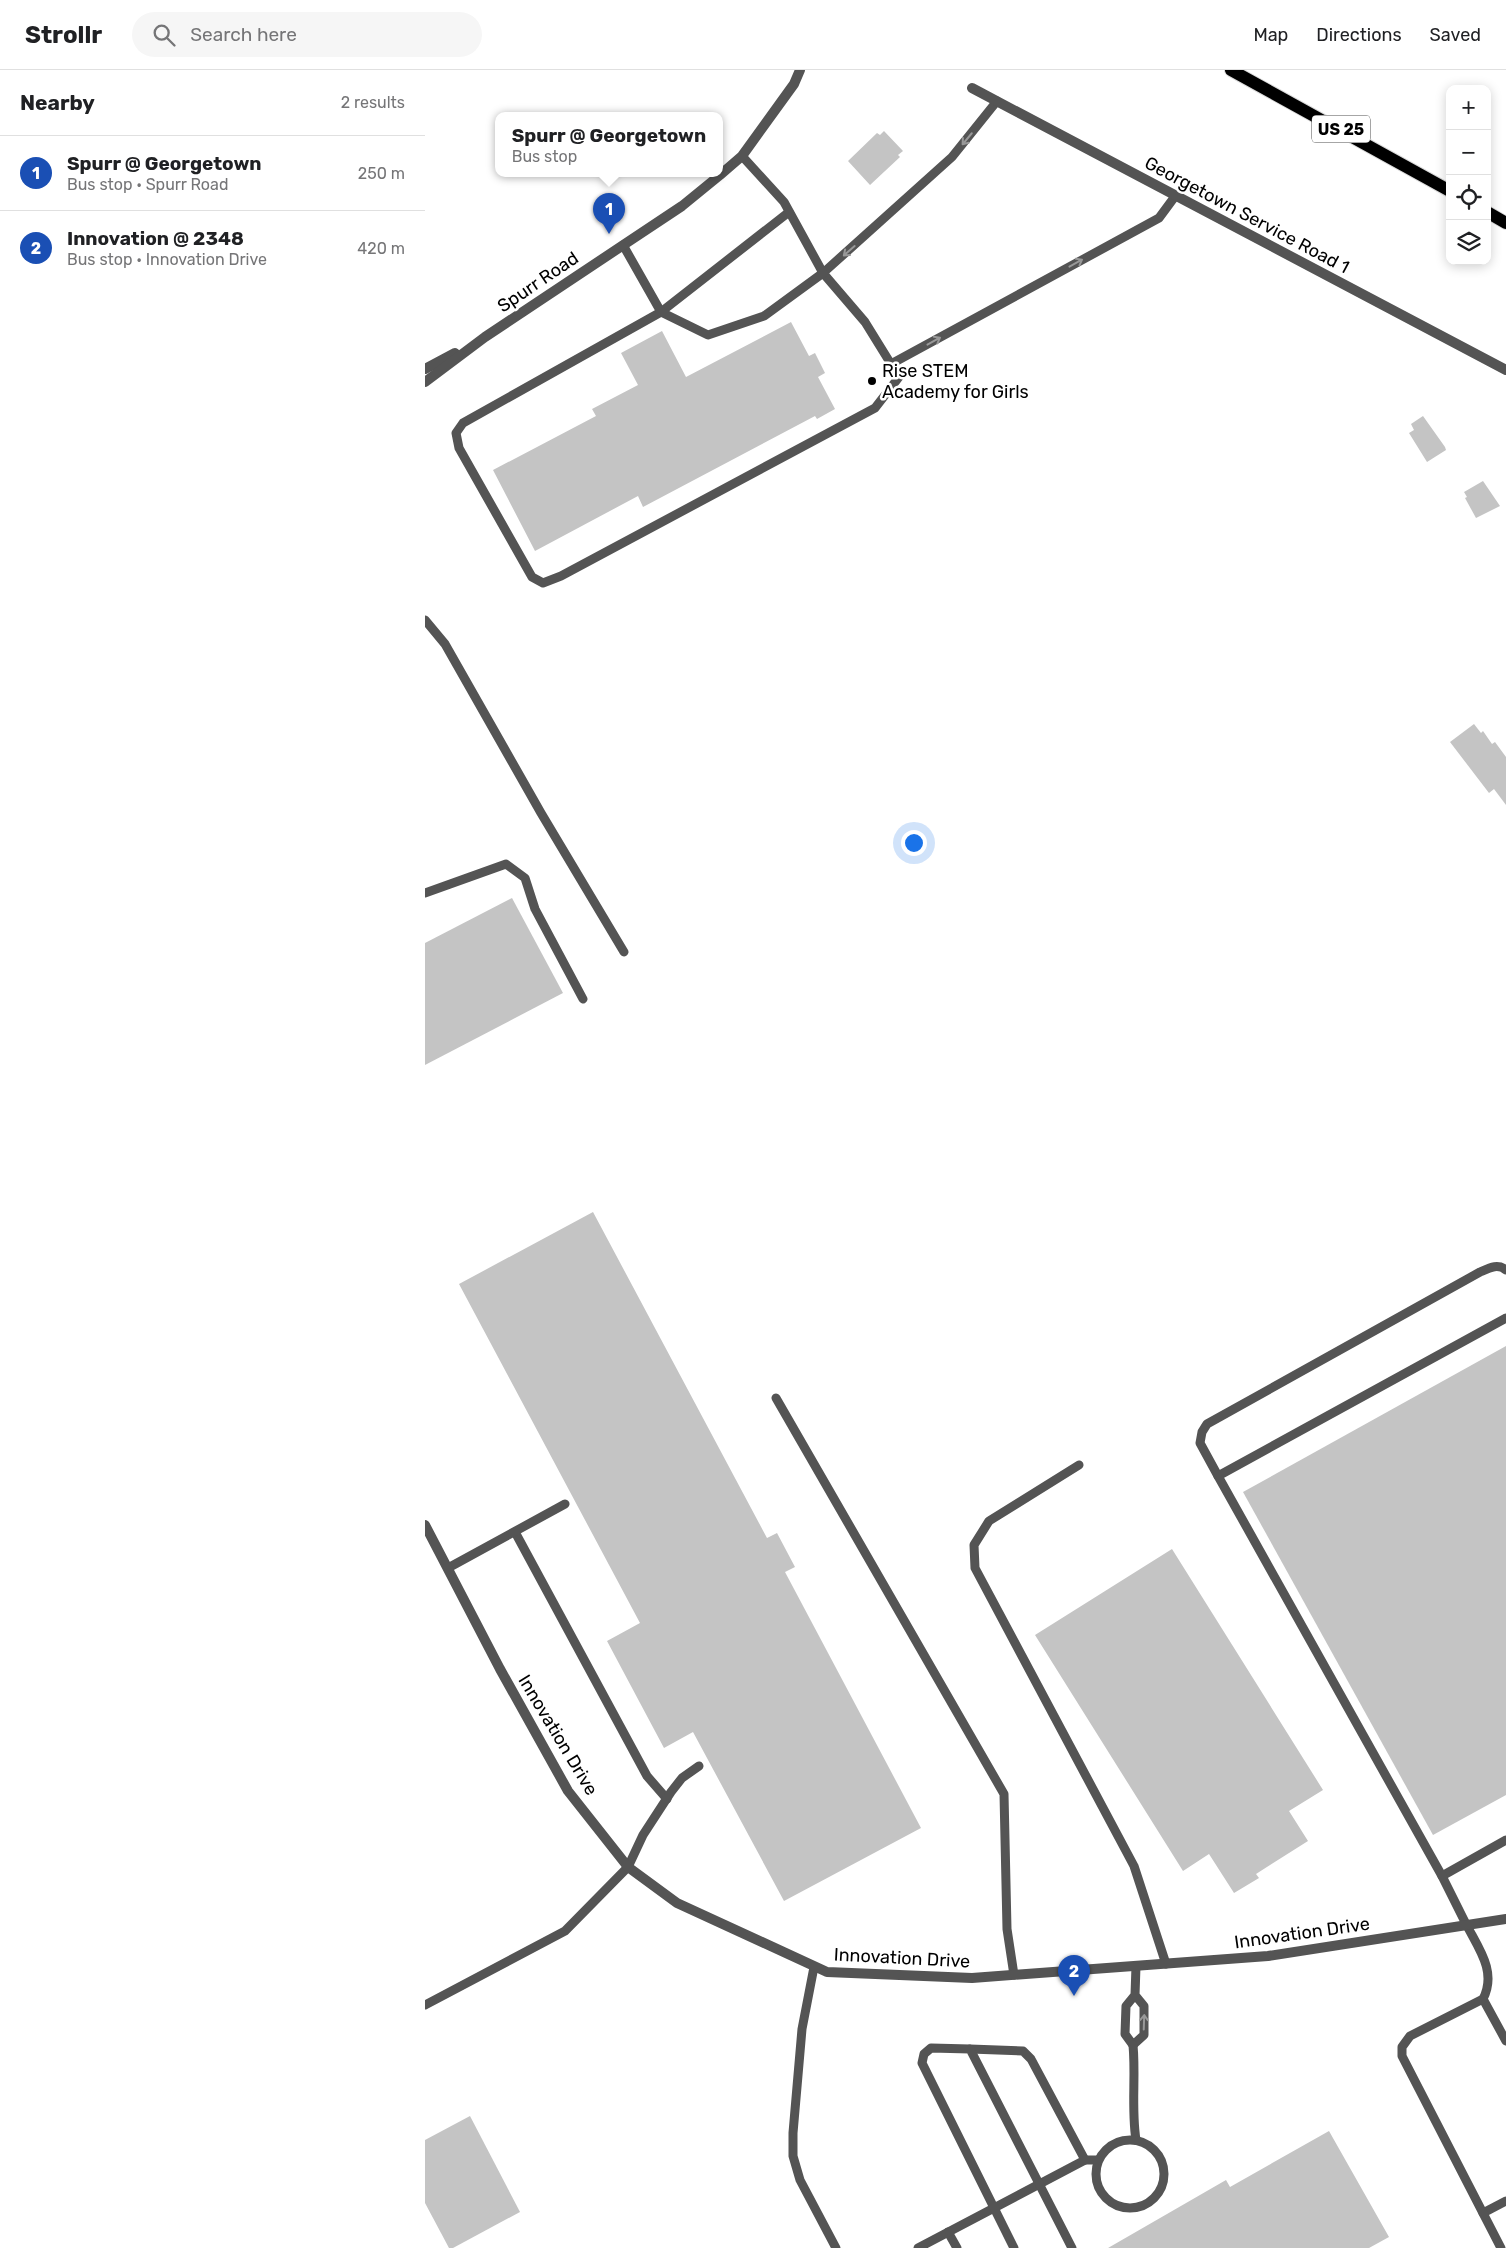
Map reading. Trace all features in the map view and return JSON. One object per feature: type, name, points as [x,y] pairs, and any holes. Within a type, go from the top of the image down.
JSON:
[{"type":"main road","name":"US 25","points":[[1231,70],[1446,189]]},
{"type":"main road","points":[[1491,214],[1506,223]]},
{"type":"street","name":"Spurr Road","points":[[723,172],[742,156],[794,84],[800,70]]},
{"type":"street","name":"Georgetown Service Road 1","points":[[972,88],[1506,370]]},
{"type":"street","name":"Spurr Road","points":[[425,382],[485,337],[682,206],[717,177]]},
{"type":"street","name":"Spurr Road","points":[[425,369],[485,337]]},
{"type":"street","name":"Innovation Drive","points":[[425,1525],[568,1791],[628,1867],[677,1903],[827,1972],[962,1978],[1166,1964],[1268,1956],[1506,1920]]},
{"type":"lane","points":[[623,245],[661,312],[708,335],[764,316],[823,273],[952,157],[997,101]]},
{"type":"lane","points":[[742,156],[784,202],[823,273],[865,322],[899,377],[875,408],[561,576],[543,583],[532,577],[459,448],[456,433],[463,422],[661,312],[789,212]]},
{"type":"lane","points":[[891,364],[1159,218],[1176,196]]},
{"type":"lane","points":[[425,620],[450,652],[541,813],[624,952]]},
{"type":"lane","points":[[425,893],[506,864],[525,878],[535,909],[583,999]]},
{"type":"lane","points":[[1501,2248],[1402,2056],[1402,2047],[1410,2036],[1483,1999],[1487,1992],[1489,1976],[1482,1951],[1467,1926],[1443,1876],[1200,1442],[1202,1432],[1207,1424],[1480,1272],[1491,1267],[1502,1267],[1506,1270]]},
{"type":"lane","points":[[1218,1476],[1506,1318]]},
{"type":"lane","points":[[776,1398],[1003,1794],[1007,1929],[1014,1975]]},
{"type":"lane","points":[[1079,1465],[989,1521],[974,1545],[975,1568],[1135,1866],[1166,1964]]},
{"type":"lane","points":[[448,1568],[565,1504]]},
{"type":"lane","points":[[515,1532],[647,1776],[667,1799]]},
{"type":"lane","points":[[425,2005],[565,1932],[628,1867],[643,1835],[667,1799],[682,1778],[699,1766]]},
{"type":"lane","points":[[1443,1876],[1506,1840]]},
{"type":"lane","points":[[1136,1966],[1135,1995],[1126,2006],[1125,2034],[1133,2045],[1135,2071],[1133,2122],[1136,2140]]},
{"type":"lane","points":[[814,1967],[803,2029],[793,2133],[793,2156],[800,2180],[836,2248]]},
{"type":"lane","points":[[1133,2045],[1143,2035],[1145,2006],[1135,1995]]},
{"type":"lane","points":[[1483,1999],[1506,2041]]},
{"type":"lane","points":[[1014,2248],[921,2064],[924,2054],[931,2048],[1023,2052],[1031,2059],[1085,2160]]},
{"type":"lane","points":[[970,2049],[1072,2248]]},
{"type":"lane","points":[[1136,2140],[1147,2144],[1156,2151],[1162,2161],[1164,2172],[1163,2184],[1158,2194],[1149,2203],[1128,2209],[1117,2207],[1107,2201],[1100,2192],[1096,2182],[1095,2171],[1098,2160],[1104,2150],[1113,2143],[1136,2140]]},
{"type":"lane","points":[[918,2248],[1085,2160],[1098,2160]]},
{"type":"lane","points":[[1483,2213],[1506,2202]]},
{"type":"lane","points":[[948,2232],[957,2248]]},
{"type":"building","points":[[884,131],[903,151],[898,155],[900,157],[870,185],[848,161],[877,133],[880,135]]},
{"type":"building","points":[[791,322],[809,356],[815,353],[825,373],[818,377],[835,409],[817,419],[815,416],[643,507],[638,496],[535,551],[493,470],[596,416],[592,409],[638,385],[621,353],[662,331],[686,377]]},
{"type":"building","points":[[1423,416],[1446,450],[1427,462],[1409,433],[1414,430],[1411,424]]},
{"type":"building","points":[[1483,481],[1500,506],[1476,518],[1465,498],[1467,497],[1464,492]]},
{"type":"building","points":[[1474,724],[1481,733],[1483,731],[1492,744],[1495,742],[1506,757],[1506,805],[1494,789],[1489,793],[1450,742]]},
{"type":"building","points":[[512,898],[563,993],[425,1065],[425,943]]},
{"type":"building","points":[[593,1212],[767,1538],[777,1533],[795,1567],[785,1572],[921,1828],[784,1901],[693,1732],[664,1748],[607,1641],[640,1623],[459,1284]]},
{"type":"building","points":[[1506,1346],[1506,1795],[1433,1835],[1243,1492]]},
{"type":"building","points":[[1172,1549],[1323,1790],[1289,1811],[1308,1841],[1256,1874],[1259,1878],[1234,1893],[1209,1854],[1183,1871],[1035,1635]]},
{"type":"building","points":[[470,2116],[520,2212],[453,2248],[449,2248],[425,2203],[425,2140]]},
{"type":"building","points":[[1329,2131],[1389,2237],[1369,2248],[1108,2248],[1226,2180],[1230,2187]]},
{"type":"place","name":"Spurr @ Georgetown","points":[[609,234]]},
{"type":"place","name":"Rise STEM Academy for Girls","points":[[872,381]]},
{"type":"place","name":"Innovation @ 2348","points":[[1074,1996]]}]
